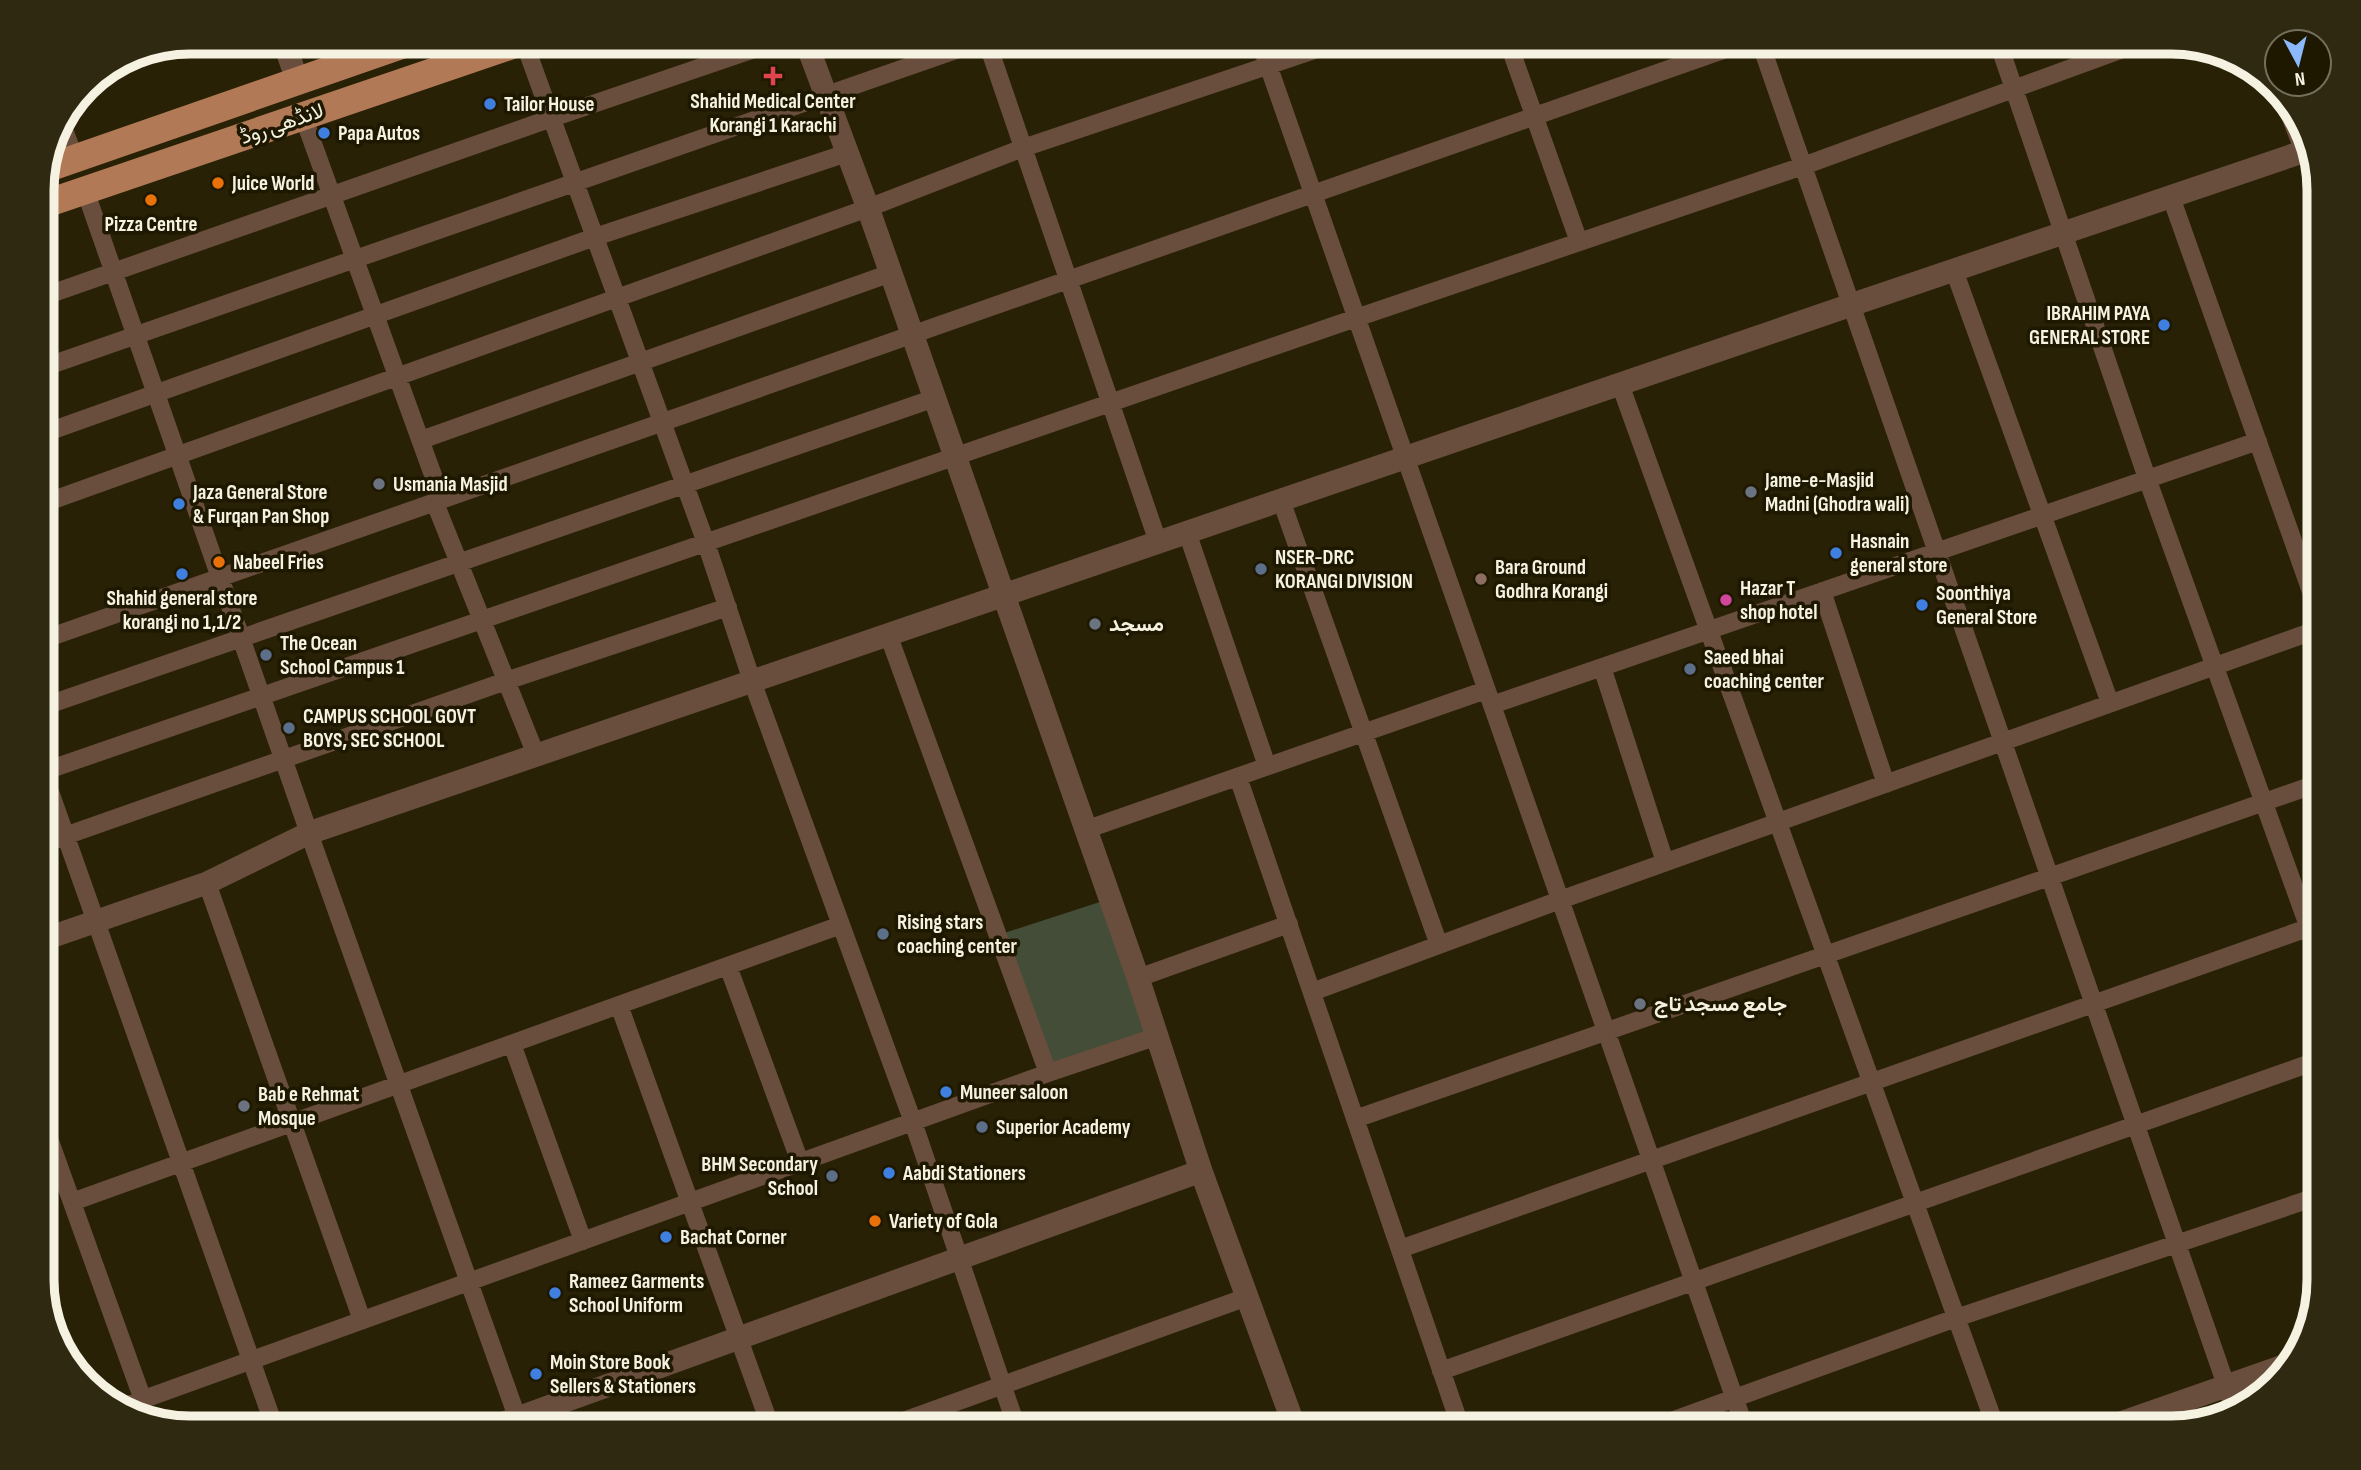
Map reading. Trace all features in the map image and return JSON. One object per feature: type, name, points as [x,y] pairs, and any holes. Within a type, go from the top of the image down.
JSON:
[{"type":"main road","name":"لانڈھی روڈ","points":[[57,165],[374,54]]},
{"type":"main road","name":"لانڈھی روڈ","points":[[55,200],[486,54]]},
{"type":"street","points":[[288,54],[297,80]]},
{"type":"street","points":[[527,54],[685,483],[752,681],[913,1122],[1013,1416]]},
{"type":"street","points":[[55,292],[552,117],[739,54]]},
{"type":"street","points":[[811,54],[913,335],[1138,978],[1155,1037],[1201,1171],[1290,1416]]},
{"type":"street","points":[[55,363],[944,54]]},
{"type":"street","points":[[991,54],[1158,542]]},
{"type":"street","points":[[1264,54],[1741,1416]]},
{"type":"street","points":[[55,499],[868,208],[1023,148],[1301,54]]},
{"type":"street","points":[[1512,54],[1579,242]]},
{"type":"street","points":[[55,635],[1712,54]]},
{"type":"street","points":[[1764,54],[2178,1245],[2245,1385]]},
{"type":"street","points":[[2002,54],[2148,481],[2264,802],[2307,908]]},
{"type":"street","points":[[55,767],[1803,166],[2109,54]]},
{"type":"street","points":[[303,116],[421,440],[459,562],[536,755]]},
{"type":"street","points":[[66,135],[75,159]]},
{"type":"street","points":[[55,429],[595,237],[847,153]]},
{"type":"street","points":[[55,936],[207,883],[309,833],[2301,153]]},
{"type":"street","points":[[85,190],[309,833],[518,1416]]},
{"type":"street","points":[[2171,197],[2306,578]]},
{"type":"street","points":[[1954,270],[2110,703]]},
{"type":"street","points":[[421,440],[891,273]]},
{"type":"street","points":[[1620,384],[1992,1416]]},
{"type":"street","points":[[55,703],[935,398]]},
{"type":"street","points":[[1085,830],[1364,733],[1602,667],[2258,442]]},
{"type":"street","points":[[1281,500],[1439,944]]},
{"type":"street","points":[[1187,532],[1267,766]]},
{"type":"street","points":[[1822,591],[1886,783]]},
{"type":"street","points":[[55,839],[506,681],[728,607]]},
{"type":"street","points":[[1311,992],[1665,862],[2306,634]]},
{"type":"street","points":[[888,635],[1048,1073]]},
{"type":"street","points":[[1602,667],[1665,862]]},
{"type":"street","points":[[1238,776],[1457,1416]]},
{"type":"street","points":[[1355,1119],[2307,787]]},
{"type":"street","points":[[55,806],[271,1416]]},
{"type":"street","points":[[207,883],[362,1320]]},
{"type":"street","points":[[1138,978],[1289,924]]},
{"type":"street","points":[[72,1202],[841,925]]},
{"type":"street","points":[[1400,1249],[2307,929]]},
{"type":"street","points":[[729,966],[800,1162]]},
{"type":"street","points":[[619,1005],[767,1416]]},
{"type":"street","points":[[134,1403],[1048,1073],[1155,1037]]},
{"type":"street","points":[[512,1044],[583,1241]]},
{"type":"street","points":[[1441,1371],[2307,1064]]},
{"type":"street","points":[[55,1155],[143,1400]]},
{"type":"street","points":[[538,1416],[740,1338],[1201,1171]]},
{"type":"street","points":[[1686,1416],[1956,1318],[2307,1200]]},
{"type":"street","points":[[917,1416],[1247,1297]]},
{"type":"street","points":[[2145,1416],[2245,1385],[2269,1374]]},
{"type":"green space","points":[[1109,899],[1155,1037],[1048,1073],[998,935]]},
{"type":"place","name":"Shahid Medical Center Korangi 1 Karachi","points":[[773,76]]},
{"type":"place","name":"Tailor House","points":[[490,104]]},
{"type":"place","name":"Papa Autos","points":[[324,133]]},
{"type":"place","name":"Juice World","points":[[218,183]]},
{"type":"place","name":"Pizza Centre","points":[[151,200]]},
{"type":"place","name":"IBRAHIM PAYA GENERAL STORE","points":[[2164,325]]},
{"type":"place","name":"Usmania Masjid","points":[[379,484]]},
{"type":"place","name":"Jame-e-Masjid Madni (Ghodra wali)","points":[[1751,492]]},
{"type":"place","name":"Jaza General Store & Furqan Pan Shop","points":[[179,504]]},
{"type":"place","name":"Hasnain general store","points":[[1836,553]]},
{"type":"place","name":"Nabeel Fries","points":[[219,562]]},
{"type":"place","name":"NSER-DRC KORANGI DIVISION","points":[[1261,569]]},
{"type":"place","name":"Shahid general store korangi no 1,1/2","points":[[182,574]]},
{"type":"place","name":"Bara Ground Godhra Korangi","points":[[1481,579]]},
{"type":"place","name":"Hazar T shop hotel","points":[[1726,600]]},
{"type":"place","name":"Soonthiya General Store","points":[[1922,605]]},
{"type":"place","name":"مسجد","points":[[1095,624]]},
{"type":"place","name":"The Ocean School Campus 1","points":[[266,655]]},
{"type":"place","name":"Saeed bhai coaching center","points":[[1690,669]]},
{"type":"place","name":"CAMPUS SCHOOL GOVT BOYS, SEC SCHOOL","points":[[289,728]]},
{"type":"place","name":"Rising stars coaching center","points":[[883,934]]},
{"type":"place","name":"جامع مسجد تاج","points":[[1640,1004]]},
{"type":"place","name":"Muneer saloon","points":[[946,1092]]},
{"type":"place","name":"Bab e Rehmat Mosque","points":[[244,1106]]},
{"type":"place","name":"Superior Academy","points":[[982,1127]]},
{"type":"place","name":"Aabdi Stationers","points":[[889,1173]]},
{"type":"place","name":"BHM Secondary School","points":[[832,1176]]},
{"type":"place","name":"Variety of Gola","points":[[875,1221]]},
{"type":"place","name":"Bachat Corner","points":[[666,1237]]},
{"type":"place","name":"Rameez Garments School Uniform","points":[[555,1293]]},
{"type":"place","name":"Moin Store Book Sellers & Stationers","points":[[536,1374]]}]
